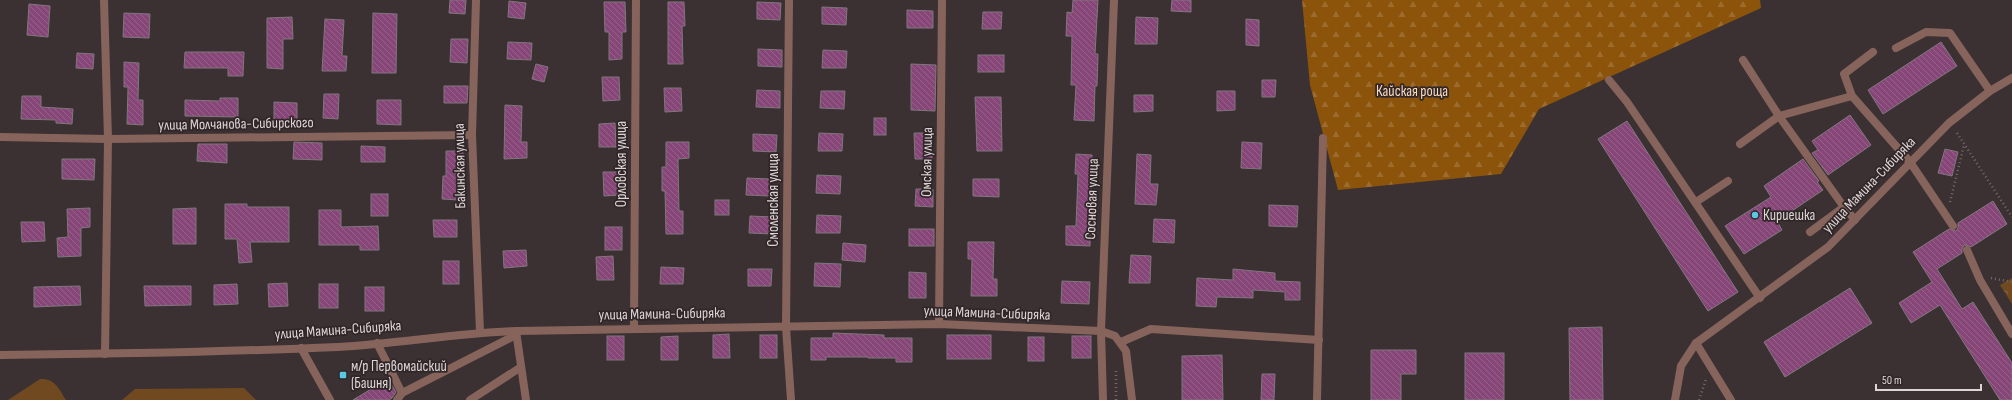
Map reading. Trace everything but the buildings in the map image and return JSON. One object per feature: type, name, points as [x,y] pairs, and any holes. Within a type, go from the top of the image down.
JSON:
[{"type":"street","points":[[104,0],[108,139],[105,354]]},
{"type":"street","name":"Бакинская улица","points":[[476,0],[472,135],[480,332]]},
{"type":"street","name":"Орловская улица","points":[[634,328],[636,0]]},
{"type":"street","name":"Смоленская улица","points":[[789,0],[786,327],[792,400]]},
{"type":"street","name":"Омская улица","points":[[939,324],[942,0]]},
{"type":"street","name":"Сосновая улица","points":[[1102,400],[1101,331],[1114,0]]},
{"type":"street","points":[[1896,48],[1926,32],[1950,33],[1990,91]]},
{"type":"street","points":[[1873,52],[1844,74],[1852,96],[1910,162],[1953,226]]},
{"type":"street","points":[[1743,60],[1779,116],[1844,207],[1855,220]]},
{"type":"street","name":"улица Мамина-Сибиряка","points":[[1675,400],[1681,366],[1696,343],[1760,298],[1828,247],[1952,120],[1990,91],[2012,78]]},
{"type":"street","points":[[1609,80],[1627,102],[1760,298]]},
{"type":"street","points":[[1740,144],[1779,116],[1852,96]]},
{"type":"street","name":"улица Молчанова-Сибирского","points":[[0,137],[108,139],[472,135]]},
{"type":"street","points":[[1317,400],[1324,138]]},
{"type":"street","points":[[1696,202],[1728,181]]},
{"type":"street","points":[[1810,232],[1844,207]]},
{"type":"street","points":[[1967,250],[1978,276],[2012,334]]},
{"type":"street","name":"улица Мамина-Сибиряка","points":[[0,355],[105,354],[301,348],[377,343],[480,332],[516,333],[634,328],[939,324],[1101,331],[1114,336],[1121,342]]},
{"type":"street","points":[[1132,400],[1126,350],[1121,342],[1151,329],[1319,340]]},
{"type":"street","points":[[397,400],[402,393],[516,333],[526,400]]},
{"type":"street","points":[[377,343],[402,393]]},
{"type":"street","points":[[1696,343],[1731,400]]},
{"type":"street","points":[[301,348],[330,400]]},
{"type":"street","points":[[470,400],[521,367]]},
{"type":"path","points":[[1957,133],[2012,217]]},
{"type":"path","points":[[1946,216],[1964,145]]},
{"type":"path","points":[[1978,276],[2012,282]]},
{"type":"path","points":[[1116,365],[1116,400]]},
{"type":"path","points":[[1699,400],[1710,368]]},
{"type":"green space","name":"Кайская роща","points":[[1302,0],[1760,0],[1761,8],[1539,109],[1501,174],[1338,190],[1310,85]]},
{"type":"green space","points":[[2012,278],[2012,304],[2000,285]]},
{"type":"green space","points":[[40,379],[53,382],[59,388],[66,400],[8,400]]},
{"type":"green space","points":[[244,388],[256,400],[122,400],[135,389]]},
{"type":"place","name":"Кириешка","points":[[1755,215]]},
{"type":"place","name":"м/р Первомайский (Башня)","points":[[343,375]]}]
